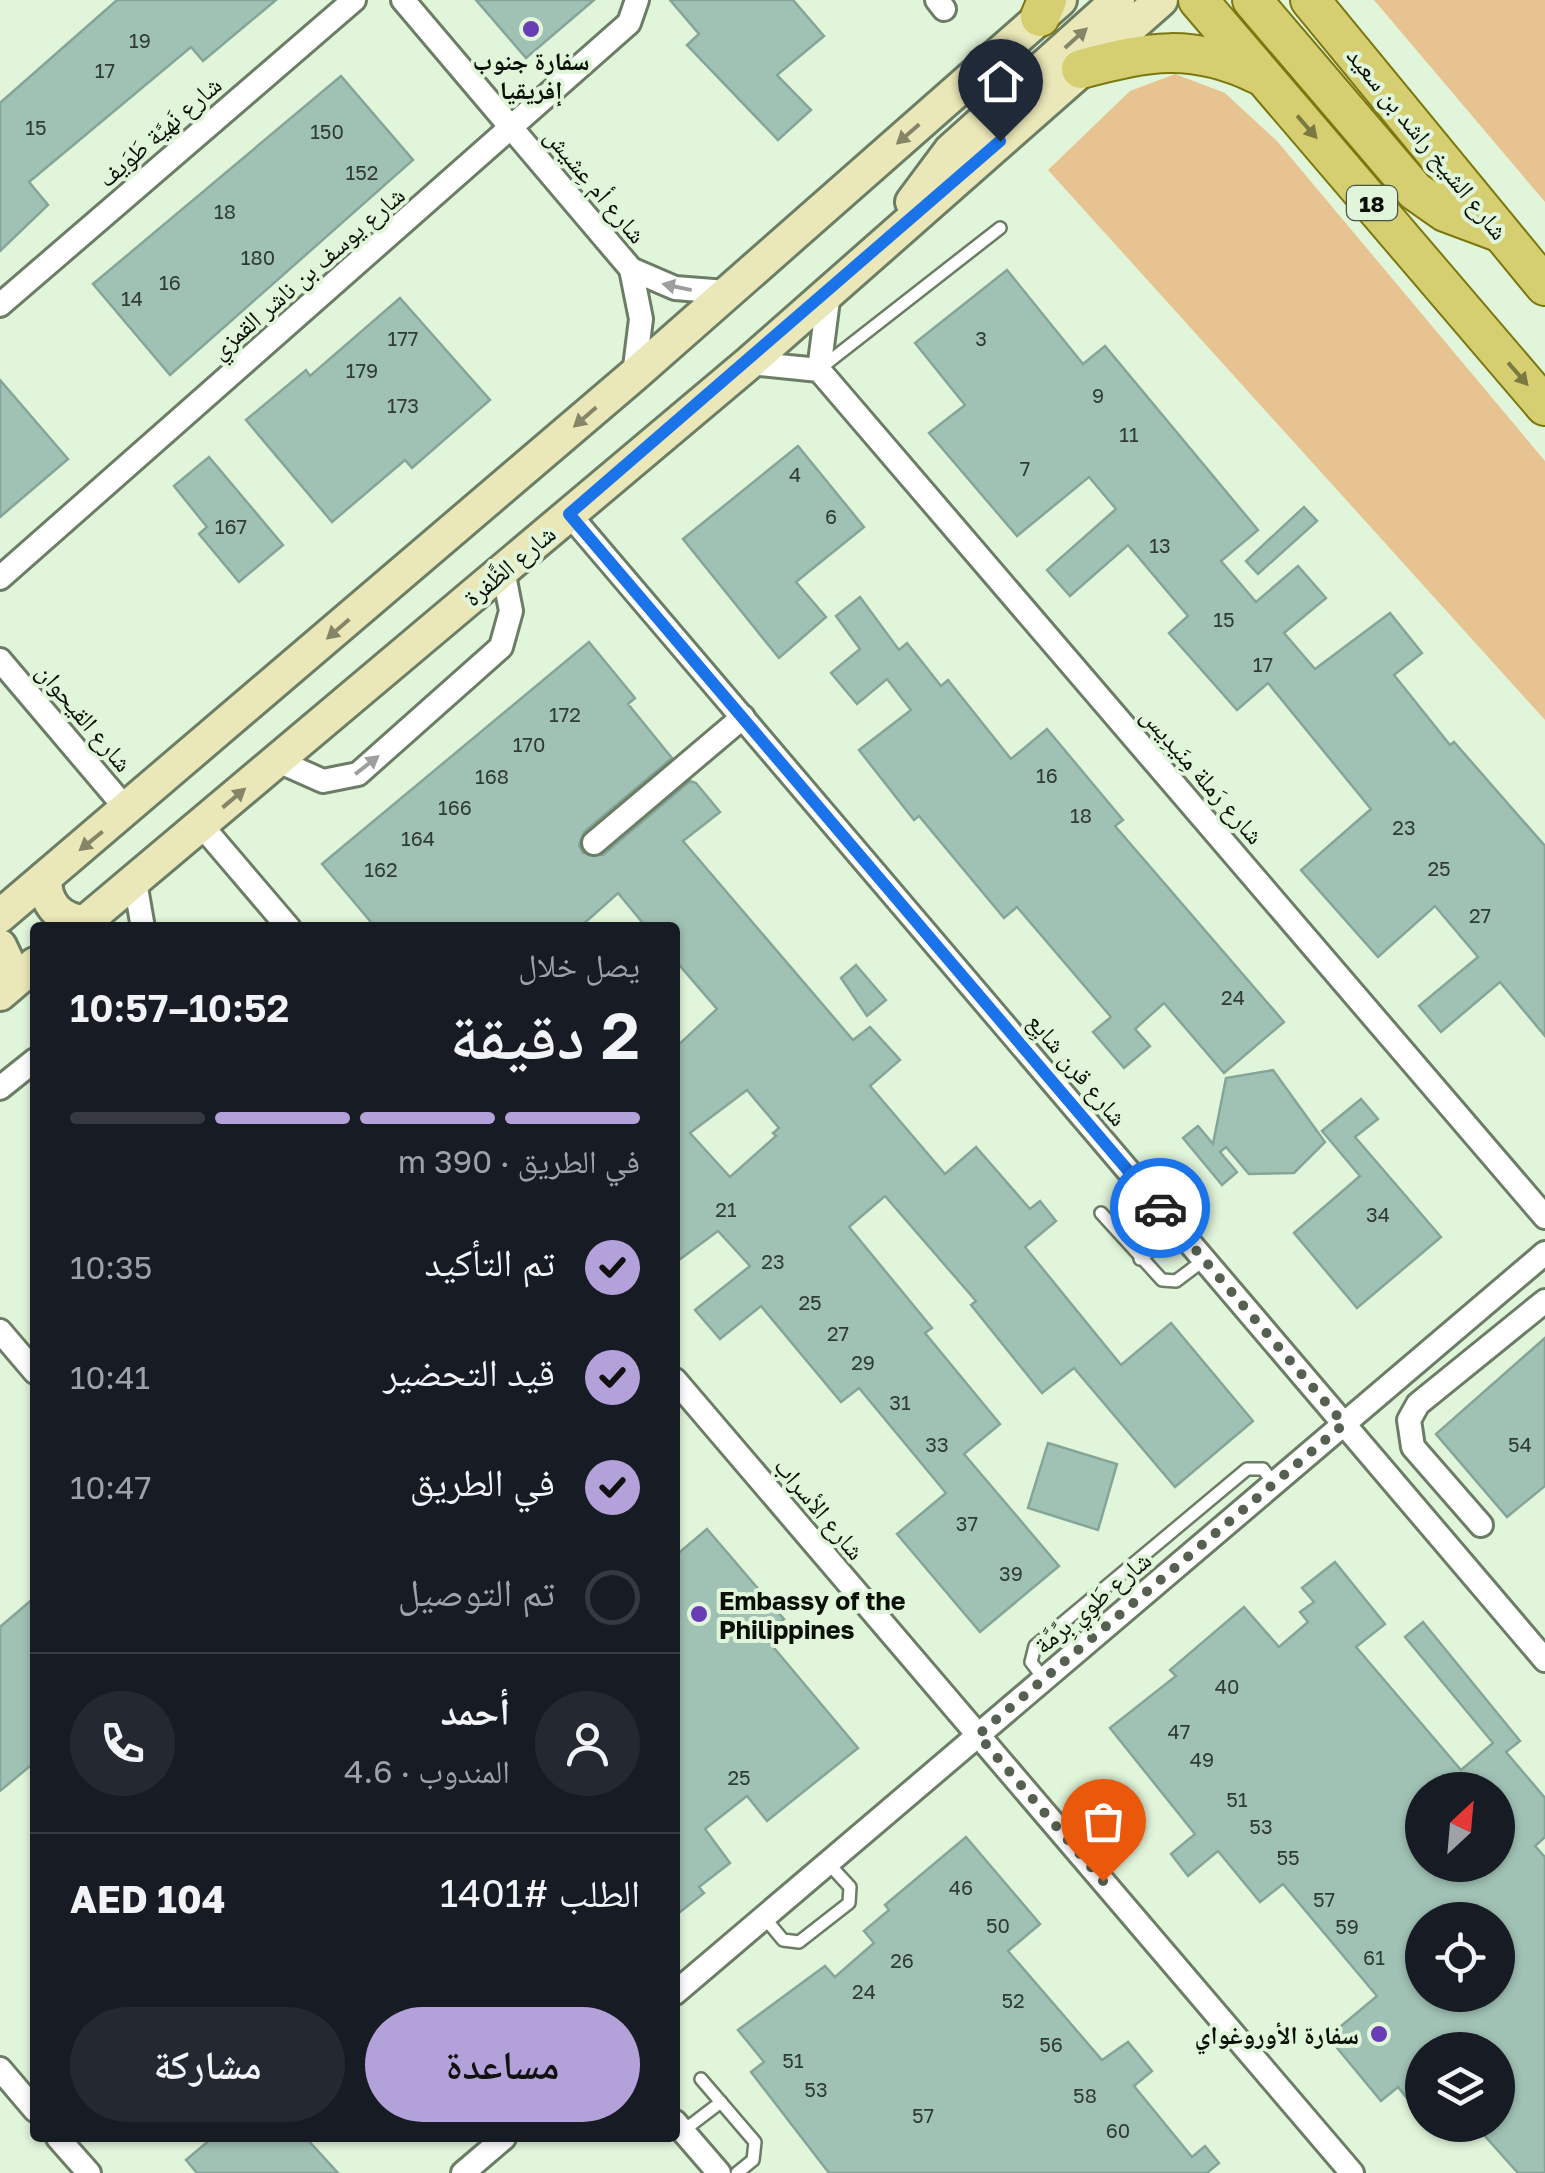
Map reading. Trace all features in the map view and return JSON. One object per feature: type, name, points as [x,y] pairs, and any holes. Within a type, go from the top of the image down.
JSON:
[{"type":"main road","points":[[893,237],[928,178],[950,151],[1118,0]]},
{"type":"main road","name":"شارع الظَّفرة","points":[[85,922],[749,363],[1161,0]]},
{"type":"main road","name":"18","points":[[1198,0],[1545,406]]},
{"type":"main road","points":[[1252,0],[1414,190],[1445,212],[1499,232]]},
{"type":"main road","name":"شارع الشيخ راشد بن سعيد","points":[[1310,0],[1339,18],[1499,232],[1545,286]]},
{"type":"main road","points":[[0,916],[634,375],[1049,6]]},
{"type":"main road","points":[[1081,70],[1124,58],[1181,52],[1232,62],[1265,78]]},
{"type":"main road","points":[[45,878],[54,910],[74,922]]},
{"type":"main road","points":[[0,946],[9,965],[4,990]]},
{"type":"main road","points":[[4,990],[30,968]]},
{"type":"street","name":"شارع نَهيَّة طَوَيف","points":[[0,305],[354,0]]},
{"type":"street","name":"شارع أم عِشيش","points":[[403,0],[631,268],[675,288],[726,292]]},
{"type":"street","name":"شارع يوسف بن ناشر القمزي","points":[[0,578],[629,23],[637,0]]},
{"type":"street","name":"شارع أم عِشيش","points":[[631,268],[642,319],[634,375]]},
{"type":"street","points":[[749,363],[818,370],[829,292]]},
{"type":"street","name":"شارع رَملة مِنَيدِيس","points":[[818,370],[1545,1217]]},
{"type":"street","name":"شارع قرن شايِع","points":[[569,514],[1545,1660]]},
{"type":"street","points":[[278,761],[324,781],[358,774],[500,647],[511,610],[503,570]]},
{"type":"street","name":"شارع القيحوان","points":[[0,660],[128,810]]},
{"type":"street","points":[[594,844],[742,718]]},
{"type":"street","points":[[202,826],[284,922]]},
{"type":"street","points":[[135,882],[142,922]]},
{"type":"street","points":[[0,1088],[30,1064]]},
{"type":"street","name":"شارع طَوِي بِرِّمَّة","points":[[680,1988],[1545,1253]]},
{"type":"street","points":[[1481,1525],[1413,1447],[1408,1429],[1418,1404],[1545,1301]]},
{"type":"street","points":[[1456,1328],[1478,1354]]},
{"type":"street","points":[[0,1331],[30,1366]]},
{"type":"street","name":"شارع الأسراب","points":[[680,1386],[1352,2173]]},
{"type":"street","points":[[0,2069],[30,2104]]},
{"type":"street","points":[[680,2128],[719,2173]]},
{"type":"street","points":[[61,2142],[88,2173]]},
{"type":"street","points":[[463,2173],[499,2142]]},
{"type":"lane","points":[[818,370],[1000,228]]},
{"type":"lane","points":[[1101,1214],[1156,1277],[1169,1282],[1204,1260]]},
{"type":"lane","points":[[1140,1259],[1178,1229]]},
{"type":"lane","points":[[764,1917],[783,1940],[799,1942],[849,1903],[850,1887],[828,1862]]},
{"type":"lane","points":[[701,2079],[757,2148],[754,2160],[737,2173]]},
{"type":"lane","points":[[680,2126],[721,2102]]},
{"type":"shaded area","points":[[1374,0],[1545,0],[1545,202]]},
{"type":"shaded area","points":[[1175,74],[1225,93],[1277,141],[1545,461],[1545,720],[1048,170],[1130,91]]},
{"type":"building","points":[[117,0],[276,0],[203,61],[191,47],[29,182],[48,205],[0,251],[0,103]]},
{"type":"building","name":"سفارة جنوب إفريقيا","points":[[476,0],[594,0],[526,58]]},
{"type":"building","points":[[670,0],[793,0],[824,36],[777,75],[811,110],[778,140],[687,45],[699,34]]},
{"type":"building","points":[[341,76],[413,160],[170,375],[93,284]]},
{"type":"building","points":[[1007,270],[1083,364],[1105,346],[1258,530],[1221,561],[1256,602],[1298,566],[1326,598],[1284,633],[1315,669],[1390,613],[1422,653],[1394,675],[1450,745],[1454,742],[1545,846],[1545,1036],[1500,982],[1441,1032],[1419,1006],[1478,957],[1435,906],[1378,957],[1301,870],[1371,809],[1268,683],[1237,710],[1169,633],[1188,616],[1128,545],[1070,596],[1047,570],[1116,509],[1089,477],[1017,536],[929,433],[965,405],[915,343]]},
{"type":"building","points":[[400,298],[490,400],[412,468],[405,460],[332,522],[246,420],[306,370],[310,376]]},
{"type":"building","points":[[0,380],[68,459],[0,517]]},
{"type":"building","points":[[798,446],[864,527],[796,582],[826,617],[779,658],[683,539]]},
{"type":"building","points":[[209,457],[283,545],[239,582],[199,534],[207,527],[174,486]]},
{"type":"building","points":[[1304,507],[1317,521],[1258,574],[1246,561]]},
{"type":"building","points":[[860,597],[899,650],[907,643],[941,686],[948,680],[1011,759],[1047,729],[1123,820],[1115,826],[1284,1022],[1224,1073],[1164,1003],[1135,1029],[1150,1046],[1124,1068],[1093,1032],[1111,1017],[1017,907],[1004,918],[919,816],[914,820],[859,750],[911,710],[887,679],[857,704],[831,673],[860,649],[836,616]]},
{"type":"building","points":[[589,642],[635,698],[628,704],[672,758],[584,832],[579,845],[583,853],[603,855],[690,781],[696,783],[720,812],[683,841],[853,1040],[870,1027],[900,1060],[870,1086],[945,1174],[976,1147],[1030,1209],[1040,1201],[1056,1221],[1025,1247],[1121,1365],[1171,1323],[1253,1421],[1175,1487],[1074,1368],[1042,1393],[971,1305],[976,1301],[885,1196],[849,1227],[932,1328],[925,1333],[1000,1424],[964,1454],[1059,1566],[980,1632],[897,1534],[946,1493],[859,1388],[841,1402],[761,1306],[720,1339],[695,1310],[750,1266],[718,1231],[680,1259],[680,1043],[717,1009],[680,966],[680,922],[642,922],[618,893],[586,922],[371,922],[322,864]],"holes":[[[747,1090],[779,1128],[773,1133],[776,1136],[730,1177],[690,1133]]]},
{"type":"building","points":[[856,965],[886,1000],[867,1016],[841,978]]},
{"type":"building","points":[[1273,1070],[1325,1142],[1294,1173],[1249,1174],[1226,1147],[1220,1152],[1237,1172],[1222,1185],[1183,1138],[1198,1126],[1213,1144],[1226,1078]]},
{"type":"building","points":[[1361,1099],[1378,1119],[1355,1137],[1441,1237],[1357,1308],[1294,1233],[1360,1176],[1322,1131]]},
{"type":"building","points":[[1545,1338],[1545,1486],[1507,1517],[1436,1434]]},
{"type":"building","points":[[1048,1443],[1117,1464],[1098,1530],[1028,1508]]},
{"type":"building","points":[[707,1529],[784,1619],[764,1636],[858,1748],[767,1821],[747,1796],[705,1829],[730,1863],[699,1887],[704,1893],[680,1912],[680,1552]]},
{"type":"building","points":[[1335,1562],[1385,1624],[1356,1647],[1461,1770],[1493,1743],[1405,1637],[1423,1622],[1520,1741],[1506,1752],[1545,1798],[1545,1837],[1535,1846],[1545,1857],[1545,2173],[1518,2173],[1490,2142],[1515,2142],[1515,2032],[1405,2032],[1405,2096],[1398,2087],[1381,2101],[1328,2037],[1377,1996],[1283,1884],[1260,1902],[1218,1851],[1188,1876],[1171,1854],[1195,1834],[1110,1728],[1176,1676],[1170,1670],[1244,1607],[1279,1647],[1308,1622],[1300,1612],[1314,1602],[1302,1588]]},
{"type":"building","points":[[30,1601],[30,1766],[0,1791],[0,1627]]},
{"type":"building","points":[[966,1837],[1040,1924],[1008,1951],[1102,2060],[1128,2042],[1152,2071],[1134,2086],[1192,2157],[1205,2146],[1219,2163],[1207,2173],[829,2173],[751,2072],[764,2062],[738,2030],[825,1966],[835,1977],[874,1943],[864,1931],[889,1910],[885,1905]]},
{"type":"building","points":[[207,2142],[310,2142],[338,2173],[197,2173],[186,2160]]},
{"type":"way so far","points":[[1103,1881],[978,1735],[1344,1424],[1160,1208]]},
{"type":"place","name":"سفارة جنوب إفريقيا","points":[[531,29]]},
{"type":"place","name":"Embassy of the Philippines","points":[[699,1614]]},
{"type":"place","name":"سفارة الأوروغواي","points":[[1379,2034]]},
{"type":"route","points":[[1000,141],[749,363],[569,514],[1160,1208]]}]
